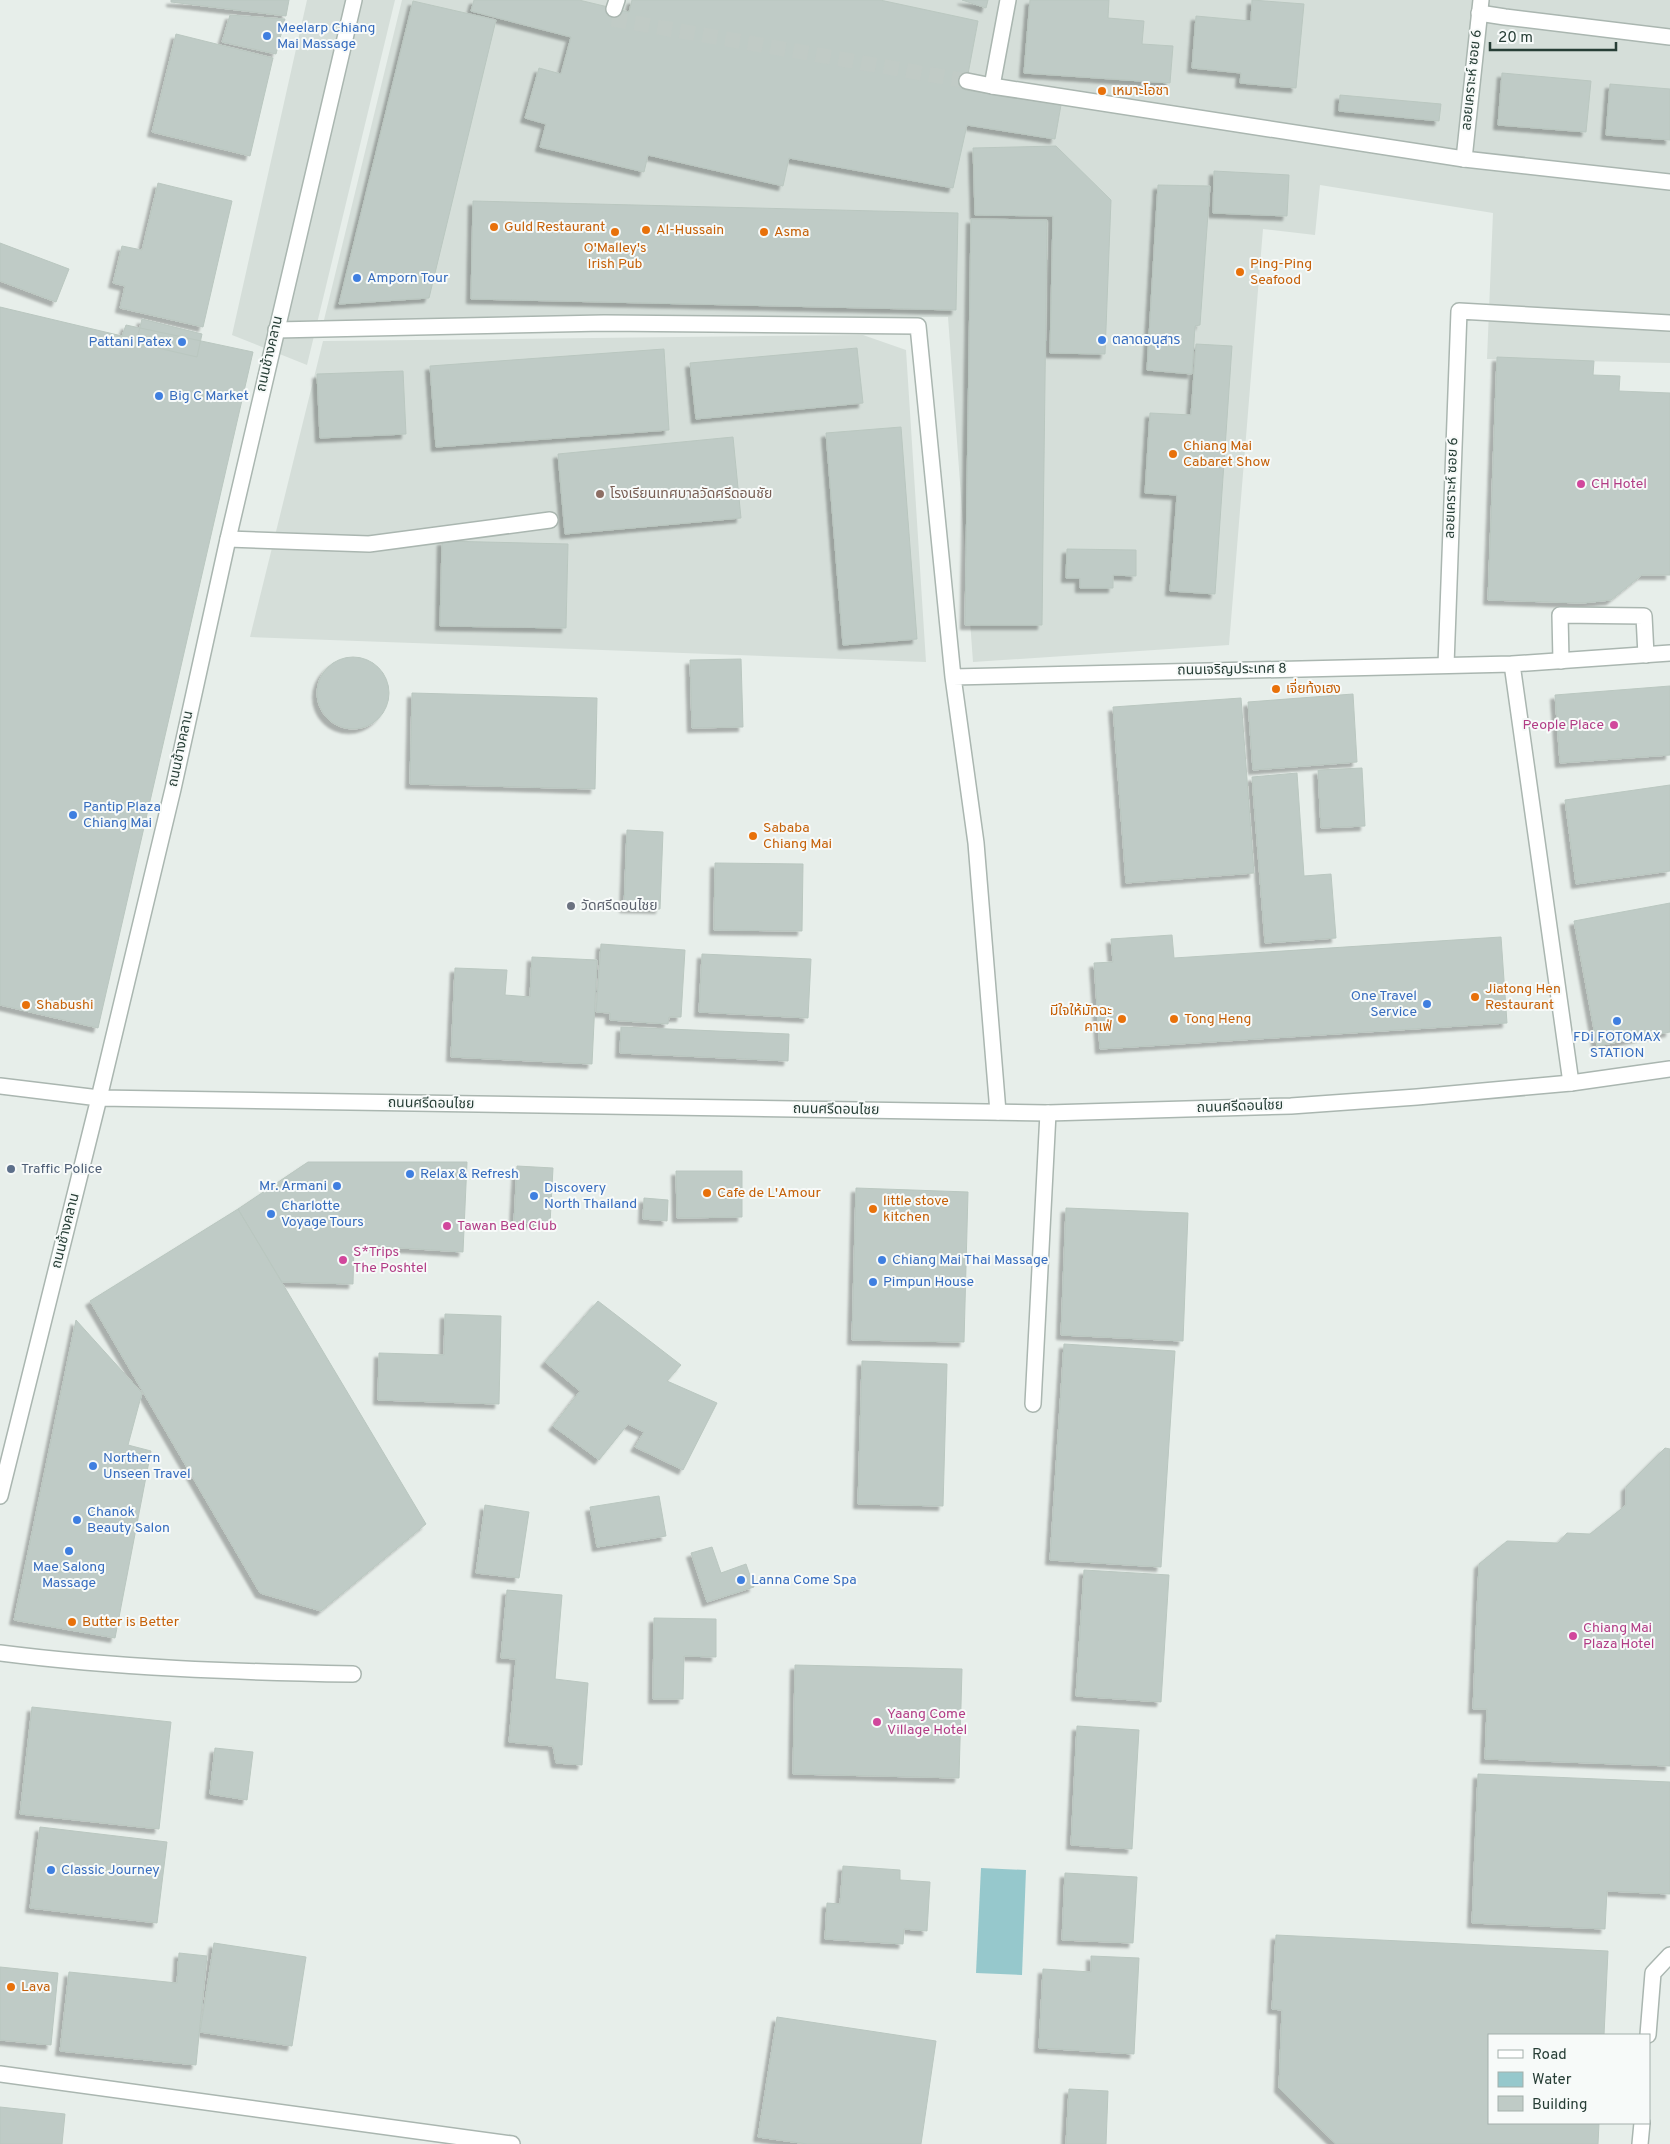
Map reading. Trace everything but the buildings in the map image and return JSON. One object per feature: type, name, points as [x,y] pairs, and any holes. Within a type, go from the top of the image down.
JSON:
[{"type":"street","name":"ถนนช้างคลาน","points":[[0,1496],[99,1098],[173,788],[276,330],[354,0]]},
{"type":"street","points":[[992,86],[1008,0]]},
{"type":"street","points":[[1480,6],[1670,37]]},
{"type":"street","name":"ลอยเคราะห์ ซอย 6","points":[[1464,159],[1480,6]]},
{"type":"street","points":[[967,81],[1464,159],[1670,182]]},
{"type":"street","name":"ลอยเคราะห์ ซอย 6","points":[[1446,665],[1459,311],[1670,323]]},
{"type":"street","points":[[276,330],[604,323],[918,326],[953,677],[976,843],[998,1112]]},
{"type":"street","points":[[228,539],[369,544],[550,520]]},
{"type":"street","points":[[1561,661],[1560,615],[1644,616],[1646,655]]},
{"type":"street","name":"ถนนเจริญประเทศ 8","points":[[953,677],[1512,664],[1670,653]]},
{"type":"street","points":[[1512,664],[1571,1083]]},
{"type":"street","name":"ถนนศรีดอนไชย","points":[[0,1086],[99,1098],[1048,1113],[1291,1106],[1571,1083],[1670,1069]]},
{"type":"street","points":[[1033,1404],[1048,1113]]},
{"type":"street","points":[[0,1653],[64,1662],[229,1671],[353,1674]]},
{"type":"street","points":[[1648,2034],[1653,1973],[1670,1955]]},
{"type":"street","points":[[0,2074],[512,2144]]},
{"type":"street","points":[[1640,2144],[1642,2124]]},
{"type":"shaded area","points":[[307,0],[395,0],[307,365],[232,335]]},
{"type":"shaded area","name":"ตลาดอนุสาร","points":[[402,0],[1670,0],[1670,363],[1487,359],[1493,213],[1320,185],[1315,235],[1263,229],[1229,645],[973,662],[948,317],[324,320]]},
{"type":"shaded area","name":"โรงเรียนเทศบาลวัดศรีดอนชัย","points":[[863,335],[906,350],[926,662],[250,637],[323,341]]},
{"type":"water","points":[[981,1868],[1026,1870],[1022,1975],[976,1973]]},
{"type":"tunnel","points":[[612,19],[967,81]]},
{"type":"place","name":"Meelarp Chiang Mai Massage","points":[[267,36]]},
{"type":"place","name":"เหมาะโอชา","points":[[1102,91]]},
{"type":"place","name":"Guld Restaurant","points":[[494,227]]},
{"type":"place","name":"Al-Hussain","points":[[646,230]]},
{"type":"place","name":"O'Malley's Irish Pub","points":[[615,232]]},
{"type":"place","name":"Asma","points":[[764,232]]},
{"type":"place","name":"Ping-Ping Seafood","points":[[1240,272]]},
{"type":"place","name":"Amporn Tour","points":[[357,278]]},
{"type":"place","name":"ตลาดอนุสาร","points":[[1102,340]]},
{"type":"place","name":"Pattani Patex","points":[[182,342]]},
{"type":"place","name":"Big C Market","points":[[159,396]]},
{"type":"place","name":"Chiang Mai Cabaret Show","points":[[1173,454]]},
{"type":"place","name":"CH Hotel","points":[[1581,484]]},
{"type":"place","name":"โรงเรียนเทศบาลวัดศรีดอนชัย","points":[[600,494]]},
{"type":"place","name":"เจี่ยท้งเฮง","points":[[1276,689]]},
{"type":"place","name":"People Place","points":[[1614,725]]},
{"type":"place","name":"Pantip Plaza Chiang Mai","points":[[73,815]]},
{"type":"place","name":"Sababa Chiang Mai","points":[[753,836]]},
{"type":"place","name":"วัดศรีดอนไชย","points":[[571,906]]},
{"type":"place","name":"Jiatong Hen Restaurant","points":[[1475,997]]},
{"type":"place","name":"One Travel Service","points":[[1427,1004]]},
{"type":"place","name":"Shabushi","points":[[26,1005]]},
{"type":"place","name":"มีใจให้มัทฉะ คาเฟ่","points":[[1122,1019]]},
{"type":"place","name":"Tong Heng","points":[[1174,1019]]},
{"type":"place","name":"FDi FOTOMAX STATION","points":[[1617,1021]]},
{"type":"place","name":"Traffic Police","points":[[11,1169]]},
{"type":"place","name":"Relax & Refresh","points":[[410,1174]]},
{"type":"place","name":"Mr. Armani","points":[[337,1186]]},
{"type":"place","name":"Cafe de L'Amour","points":[[707,1193]]},
{"type":"place","name":"Discovery North Thailand","points":[[534,1196]]},
{"type":"place","name":"little stove kitchen","points":[[873,1209]]},
{"type":"place","name":"Charlotte Voyage Tours","points":[[271,1214]]},
{"type":"place","name":"Tawan Bed Club","points":[[447,1226]]},
{"type":"place","name":"S*Trips The Poshtel","points":[[343,1260]]},
{"type":"place","name":"Chiang Mai Thai Massage","points":[[882,1260]]},
{"type":"place","name":"Pimpun House","points":[[873,1282]]},
{"type":"place","name":"Northern Unseen Travel","points":[[93,1466]]},
{"type":"place","name":"Chanok Beauty Salon","points":[[77,1520]]},
{"type":"place","name":"Mae Salong Massage","points":[[69,1551]]},
{"type":"place","name":"Lanna Come Spa","points":[[741,1580]]},
{"type":"place","name":"Butter is Better","points":[[72,1622]]},
{"type":"place","name":"Chiang Mai Plaza Hotel","points":[[1573,1636]]},
{"type":"place","name":"Yaang Come Village Hotel","points":[[877,1722]]},
{"type":"place","name":"Classic Journey","points":[[51,1870]]},
{"type":"place","name":"Lava","points":[[11,1987]]}]
